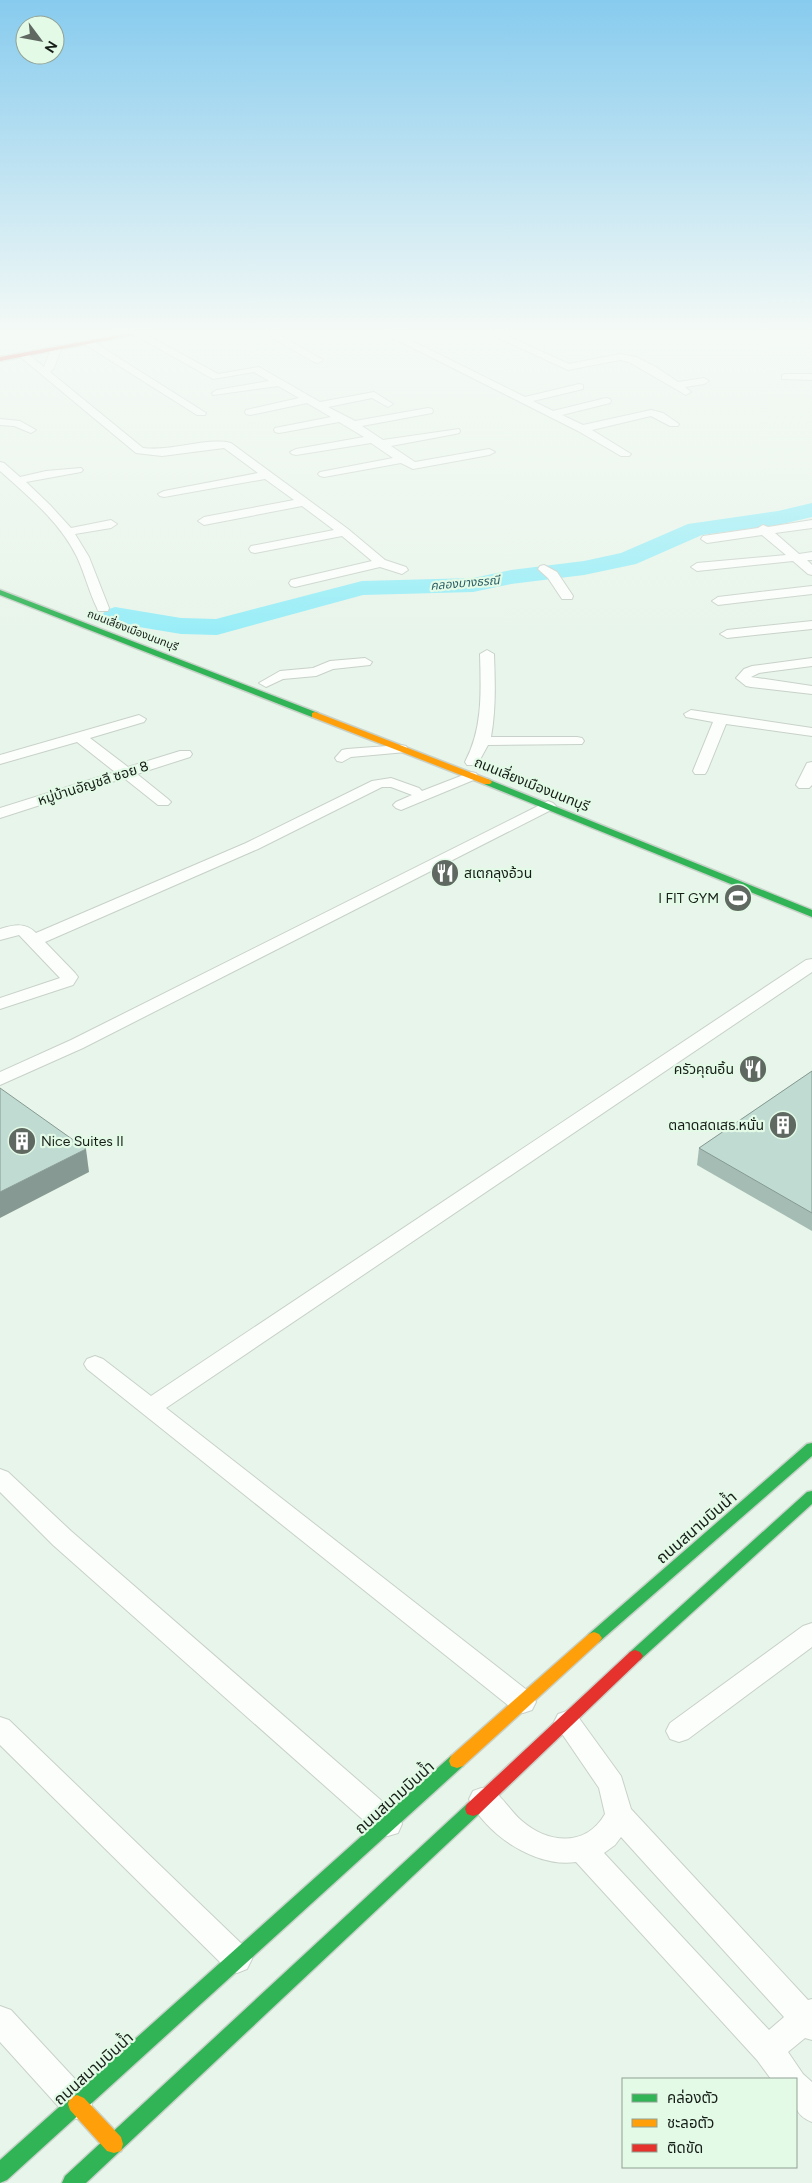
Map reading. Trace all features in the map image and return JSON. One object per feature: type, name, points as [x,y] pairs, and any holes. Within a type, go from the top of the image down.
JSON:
[{"type":"main road","name":"ถนนเลี่ยงเมืองนนทบุรี","points":[[0,592],[401,749],[472,766],[548,806],[812,914]]},
{"type":"main road","name":"ถนนเลี่ยงเมืองนนทบุรี","points":[[92,614],[110,621]]},
{"type":"main road","name":"ถนนเลี่ยงเมืองนนทบุรี","points":[[240,686],[262,681],[284,690]]},
{"type":"main road","name":"ถนนสนามบินน้ำ","points":[[0,2173],[523,1702],[603,1636],[812,1448]]},
{"type":"main road","points":[[72,2183],[568,1722],[629,1656],[812,1496]]},
{"type":"main road","points":[[77,2104],[114,2144]]},
{"type":"street","points":[[121,436],[140,451],[160,454],[216,444],[228,445],[344,532],[381,563],[402,570]]},
{"type":"street","points":[[370,436],[413,466],[489,452]]},
{"type":"street","points":[[296,452],[417,436]]},
{"type":"street","points":[[594,436],[625,454]]},
{"type":"street","points":[[324,474],[403,459]]},
{"type":"street","points":[[0,465],[53,512],[68,532],[92,575],[103,608]]},
{"type":"street","points":[[18,481],[46,474],[77,470]]},
{"type":"street","points":[[164,494],[268,475]]},
{"type":"street","points":[[204,521],[304,502]]},
{"type":"street","points":[[68,532],[111,524]]},
{"type":"street","points":[[707,539],[763,529],[812,524]]},
{"type":"street","points":[[763,529],[812,572]]},
{"type":"street","points":[[255,549],[344,532]]},
{"type":"street","points":[[698,567],[812,556]]},
{"type":"street","points":[[295,583],[381,563]]},
{"type":"street","points":[[547,572],[566,596]]},
{"type":"street","points":[[718,601],[812,590]]},
{"type":"street","points":[[727,634],[812,625]]},
{"type":"street","points":[[401,805],[472,766],[488,717],[487,654]]},
{"type":"street","points":[[262,681],[280,675],[308,674],[330,665],[365,662]]},
{"type":"street","points":[[812,662],[757,669],[749,672],[743,678],[751,683],[812,690]]},
{"type":"street","points":[[691,714],[812,732]]},
{"type":"street","points":[[0,760],[139,719]]},
{"type":"street","points":[[700,771],[721,719]]},
{"type":"street","points":[[80,737],[163,802]]},
{"type":"street","points":[[480,741],[577,742]]},
{"type":"street","points":[[342,758],[347,753],[401,749]]},
{"type":"street","name":"หมู่บ้านอัญชลี ซอย 8","points":[[0,812],[185,754]]},
{"type":"street","points":[[804,785],[812,766]]},
{"type":"street","points":[[34,940],[252,846],[384,781],[414,791]]},
{"type":"street","points":[[0,1079],[77,1044],[548,806]]},
{"type":"street","points":[[0,935],[17,929],[23,930],[69,977],[67,981],[0,1004]]},
{"type":"street","points":[[152,1407],[549,1138],[812,964]]},
{"type":"street","points":[[95,1364],[152,1407],[523,1702]]},
{"type":"street","points":[[0,1478],[62,1538],[388,1824]]},
{"type":"street","points":[[679,1731],[812,1633]]},
{"type":"street","points":[[568,1722],[611,1784],[618,1815],[810,2019],[768,2050]]},
{"type":"street","points":[[0,1728],[238,1960]]},
{"type":"street","points":[[483,1799],[516,1833],[535,1844],[563,1851],[582,1850],[604,1838],[618,1815]]},
{"type":"street","points":[[582,1850],[768,2050],[789,2078]]},
{"type":"street","points":[[0,2020],[77,2104]]},
{"type":"street","points":[[797,2087],[812,2108]]},
{"type":"building","name":"ตลาดสดเสธ.หนั่น","points":[[812,1071],[812,1213],[699,1148]]},
{"type":"building","points":[[0,1088],[86,1149],[0,1192]]},
{"type":"waterway","name":"คลองบางธรณี","points":[[115,615],[181,626],[217,627],[362,588],[473,585],[511,577],[584,568],[628,559],[696,529],[778,518],[812,510]]},
{"type":"traffic: fast","points":[[0,592],[315,715]]},
{"type":"traffic: fast","points":[[487,782],[812,914]]},
{"type":"traffic: fast","points":[[594,1638],[812,1448]]},
{"type":"traffic: fast","points":[[635,1656],[812,1496]]},
{"type":"traffic: fast","points":[[0,2173],[457,1761]]},
{"type":"traffic: fast","points":[[72,2183],[473,1809]]},
{"type":"traffic: slow","points":[[315,715],[487,782]]},
{"type":"traffic: slow","points":[[457,1761],[594,1638]]},
{"type":"traffic: slow","points":[[77,2104],[114,2144]]},
{"type":"traffic: jam","points":[[473,1809],[635,1656]]},
{"type":"place","name":"สเตกลุงอ้วน","points":[[445,873]]},
{"type":"place","name":"I FIT GYM","points":[[738,898]]},
{"type":"place","name":"ครัวคุณอิ้น","points":[[753,1069]]},
{"type":"place","name":"ตลาดสดเสธ.หนั่น","points":[[783,1125]]},
{"type":"place","name":"Nice Suites II","points":[[22,1141]]}]
